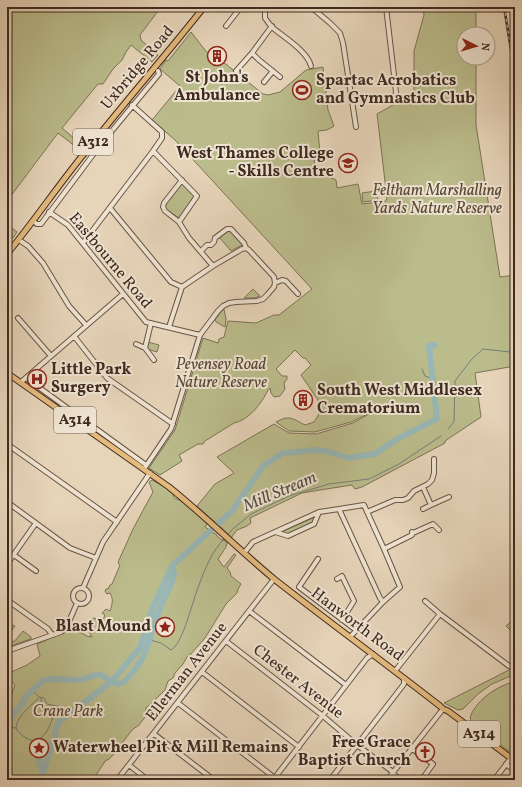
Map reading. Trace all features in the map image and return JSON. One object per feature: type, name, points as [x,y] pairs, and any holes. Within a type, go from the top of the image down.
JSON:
[{"type":"main road","name":"Uxbridge Road","points":[[7,254],[90,145],[166,55],[204,7]]},
{"type":"main road","name":"A314","points":[[7,373],[145,467],[150,474]]},
{"type":"main road","name":"Hanworth Road","points":[[150,474],[189,503],[274,579],[410,682],[443,709],[448,711],[513,760]]},
{"type":"street","points":[[226,26],[241,7]]},
{"type":"street","points":[[265,7],[265,18],[272,26],[312,60],[312,66]]},
{"type":"street","points":[[311,7],[340,33],[343,43],[356,127]]},
{"type":"street","points":[[386,7],[396,92],[395,97]]},
{"type":"street","points":[[236,71],[252,53],[272,26]]},
{"type":"street","points":[[252,53],[280,77]]},
{"type":"street","name":"Uxbridge Road","points":[[33,221],[37,224],[41,224],[101,144],[159,74],[158,71]]},
{"type":"street","points":[[264,82],[273,71]]},
{"type":"street","points":[[83,244],[162,138],[162,132],[132,105]]},
{"type":"street","points":[[152,151],[199,197],[179,222]]},
{"type":"street","points":[[182,180],[164,203],[163,207],[179,222],[189,238],[201,250],[213,266]]},
{"type":"street","points":[[110,208],[171,282],[182,286]]},
{"type":"street","name":"Eastbourne Road","points":[[49,212],[68,225],[146,322],[200,336]]},
{"type":"street","points":[[26,378],[145,467],[171,429],[200,336],[223,306],[228,303],[257,301],[263,299],[273,289],[275,283],[274,277],[229,228],[216,238],[212,245],[207,245],[201,250]]},
{"type":"street","points":[[19,240],[28,246],[43,263],[69,306],[86,325]]},
{"type":"street","points":[[169,328],[182,286],[213,266],[246,248]]},
{"type":"street","points":[[275,283],[282,280],[286,281],[298,294]]},
{"type":"street","points":[[21,382],[122,294]]},
{"type":"street","points":[[18,318],[51,356]]},
{"type":"street","points":[[145,348],[151,324]]},
{"type":"street","points":[[74,336],[107,378],[173,424]]},
{"type":"street","points":[[136,344],[145,348],[154,360]]},
{"type":"street","points":[[7,444],[117,522]]},
{"type":"street","points":[[367,512],[395,500],[403,500],[408,498],[414,491],[428,484],[432,480],[434,472],[434,459]]},
{"type":"street","points":[[84,588],[103,542],[150,474]]},
{"type":"street","points":[[423,487],[431,505]]},
{"type":"street","points":[[423,509],[449,496]]},
{"type":"street","points":[[7,502],[70,548],[96,558]]},
{"type":"street","points":[[244,553],[253,542],[318,512],[364,506],[384,548],[400,587],[383,602],[350,637]]},
{"type":"street","points":[[339,509],[383,602]]},
{"type":"street","points":[[275,532],[288,536],[314,524],[318,512]]},
{"type":"street","points":[[384,548],[438,521]]},
{"type":"street","points":[[7,564],[36,523]]},
{"type":"street","points":[[433,524],[439,530]]},
{"type":"street","points":[[14,555],[36,571]]},
{"type":"street","name":"Hanworth Road","points":[[318,559],[299,587],[356,630]]},
{"type":"street","points":[[337,579],[342,576],[354,601],[342,620]]},
{"type":"street","name":"Ellerman Avenue","points":[[118,780],[274,579]]},
{"type":"street","points":[[78,588],[84,588],[89,594],[88,599],[82,604],[77,603],[73,600],[72,594],[78,588]]},
{"type":"street","points":[[7,600],[48,629],[52,635]]},
{"type":"street","points":[[425,601],[509,666]]},
{"type":"street","points":[[7,651],[61,632],[66,628],[77,603]]},
{"type":"street","points":[[249,611],[346,686]]},
{"type":"street","points":[[395,671],[440,614]]},
{"type":"street","name":"Chester Avenue","points":[[226,641],[323,716],[401,780]]},
{"type":"street","points":[[367,658],[368,650]]},
{"type":"street","points":[[178,703],[274,779],[367,658],[373,654]]},
{"type":"street","points":[[202,672],[299,747]]},
{"type":"street","points":[[404,678],[404,684]]},
{"type":"street","points":[[330,780],[404,684],[410,682]]},
{"type":"street","points":[[387,780],[443,709]]},
{"type":"street","points":[[154,734],[214,780]]},
{"type":"street","points":[[411,748],[433,764],[423,778]]},
{"type":"street","points":[[494,780],[506,764],[513,760]]},
{"type":"street","points":[[506,764],[515,771]]},
{"type":"street","points":[[129,766],[148,780]]},
{"type":"green space","points":[[7,7],[161,7],[140,35],[141,40],[158,55],[152,62],[131,45],[122,60],[113,69],[103,84],[98,84],[62,128],[83,146],[80,150],[58,133],[7,201]]},
{"type":"green space","points":[[423,7],[476,7],[476,26],[456,26],[456,66],[476,66],[476,125],[500,277],[515,275],[515,366],[475,373],[481,417],[445,441],[445,443],[362,487],[355,489],[352,485],[302,493],[250,518],[251,523],[237,530],[231,538],[197,506],[215,484],[234,473],[217,457],[274,424],[289,433],[316,434],[353,423],[380,408],[351,422],[315,432],[289,431],[276,422],[290,418],[305,425],[314,422],[319,414],[318,400],[301,375],[311,365],[295,350],[276,369],[282,376],[287,376],[284,383],[285,389],[280,396],[274,397],[270,388],[259,405],[250,415],[234,423],[205,441],[203,444],[198,444],[179,455],[182,461],[160,475],[149,468],[175,430],[203,338],[218,343],[219,339],[224,337],[228,321],[256,323],[274,315],[279,315],[312,289],[175,140],[152,120],[180,86],[160,69],[191,32],[218,66],[222,61],[263,94],[268,95],[280,92],[306,70],[323,67],[328,110],[334,126],[327,130],[318,131],[320,154],[314,155],[315,171],[336,180],[337,188],[358,184],[362,204],[386,201],[387,198],[377,114],[414,93],[414,51],[424,15]]},
{"type":"green space","points":[[181,184],[184,184],[194,194],[194,197],[181,218],[179,218],[165,207],[166,203]]},
{"type":"green space","points":[[376,191],[378,200],[363,202],[362,193]]},
{"type":"green space","points":[[7,224],[17,232],[13,238],[7,233]]},
{"type":"green space","points":[[230,230],[242,243],[242,245],[231,251],[219,237]]},
{"type":"green space","points":[[253,289],[260,296],[255,298],[244,298]]},
{"type":"green space","points":[[224,309],[226,319],[225,327],[215,320]]},
{"type":"green space","points":[[148,342],[159,345],[157,352],[147,349]]},
{"type":"green space","name":"Crane Park","points":[[152,480],[173,493],[174,498],[188,506],[207,524],[205,527],[227,543],[218,559],[224,567],[234,554],[236,555],[227,568],[231,576],[241,584],[237,593],[226,604],[205,638],[187,657],[173,678],[168,681],[165,690],[146,708],[145,717],[139,725],[132,730],[113,755],[106,760],[94,780],[7,780],[7,700],[15,685],[7,677],[7,674],[27,665],[40,656],[37,644],[65,632],[70,627],[92,637],[89,632],[91,619],[95,618],[98,622],[102,622],[105,615],[102,613],[106,609],[110,611],[112,598],[110,593],[107,594],[105,591],[112,584],[120,565],[118,563],[119,560],[133,529],[153,492],[149,482]]},
{"type":"green space","points":[[315,517],[313,523],[288,534],[281,532]]},
{"type":"green space","points":[[515,618],[515,635],[506,626]]},
{"type":"green space","points":[[7,619],[10,621],[9,624],[15,626],[8,636],[7,635]]},
{"type":"green space","points":[[23,631],[31,637],[31,639],[7,647],[7,637],[14,642]]},
{"type":"green space","points":[[515,667],[515,674],[492,684],[478,694],[463,709],[458,710],[444,703]]},
{"type":"green space","points":[[515,681],[515,756],[471,722],[471,715],[477,705],[489,693]]},
{"type":"waterway","points":[[41,780],[59,722],[111,682],[140,648],[153,607],[172,566],[233,510],[263,466],[283,453],[318,450],[334,453],[348,458],[375,454],[397,439],[437,419],[429,346],[435,345]]},
{"type":"waterway","name":"Mill Stream","points":[[448,429],[454,422],[455,381],[471,360],[483,349],[510,352],[515,350]]},
{"type":"waterway","points":[[422,369],[425,376],[433,379]]},
{"type":"waterway","name":"Mill Stream","points":[[227,535],[251,514],[289,496],[329,484],[369,479],[399,464],[441,436]]},
{"type":"waterway","name":"Mill Stream","points":[[150,640],[161,643],[171,650],[175,646],[184,630],[206,567],[212,555],[224,539]]},
{"type":"waterway","points":[[7,723],[24,701],[26,696],[43,681],[49,679],[79,680],[100,675],[116,684],[119,684],[127,679],[139,664],[145,652],[162,603],[173,579],[174,574],[172,566]]},
{"type":"waterway","points":[[31,691],[39,697],[44,698],[47,704],[71,709]]},
{"type":"waterway","points":[[16,728],[22,715],[39,698]]},
{"type":"waterway","points":[[41,698],[42,708],[52,719]]},
{"type":"waterway","points":[[7,727],[16,728],[23,736],[36,742],[47,731],[52,719],[66,708]]},
{"type":"waterway","points":[[43,773],[38,755],[40,749],[50,752]]},
{"type":"waterway","points":[[7,776],[14,780]]},
{"type":"railway","points":[[504,7],[515,74]]},
{"type":"place","name":"St John's Ambulance","points":[[217,56]]},
{"type":"place","name":"Spartac Acrobatics and Gymnastics Club","points":[[302,90]]},
{"type":"place","name":"West Thames College - Skills Centre","points":[[348,163]]},
{"type":"place","name":"Little Park Surgery","points":[[37,379]]},
{"type":"place","name":"South West Middlesex Crematorium","points":[[303,400]]},
{"type":"place","name":"Blast Mound","points":[[165,627]]},
{"type":"place","name":"Waterwheel Pit & Mill Remains","points":[[39,748]]},
{"type":"place","name":"Free Grace Baptist Church","points":[[425,752]]},
{"type":"park label","name":"Feltham Marshalling Yards Nature Reserve","points":[[437,200]]},
{"type":"park label","name":"Pevensey Road Nature Reserve","points":[[221,374]]}]
